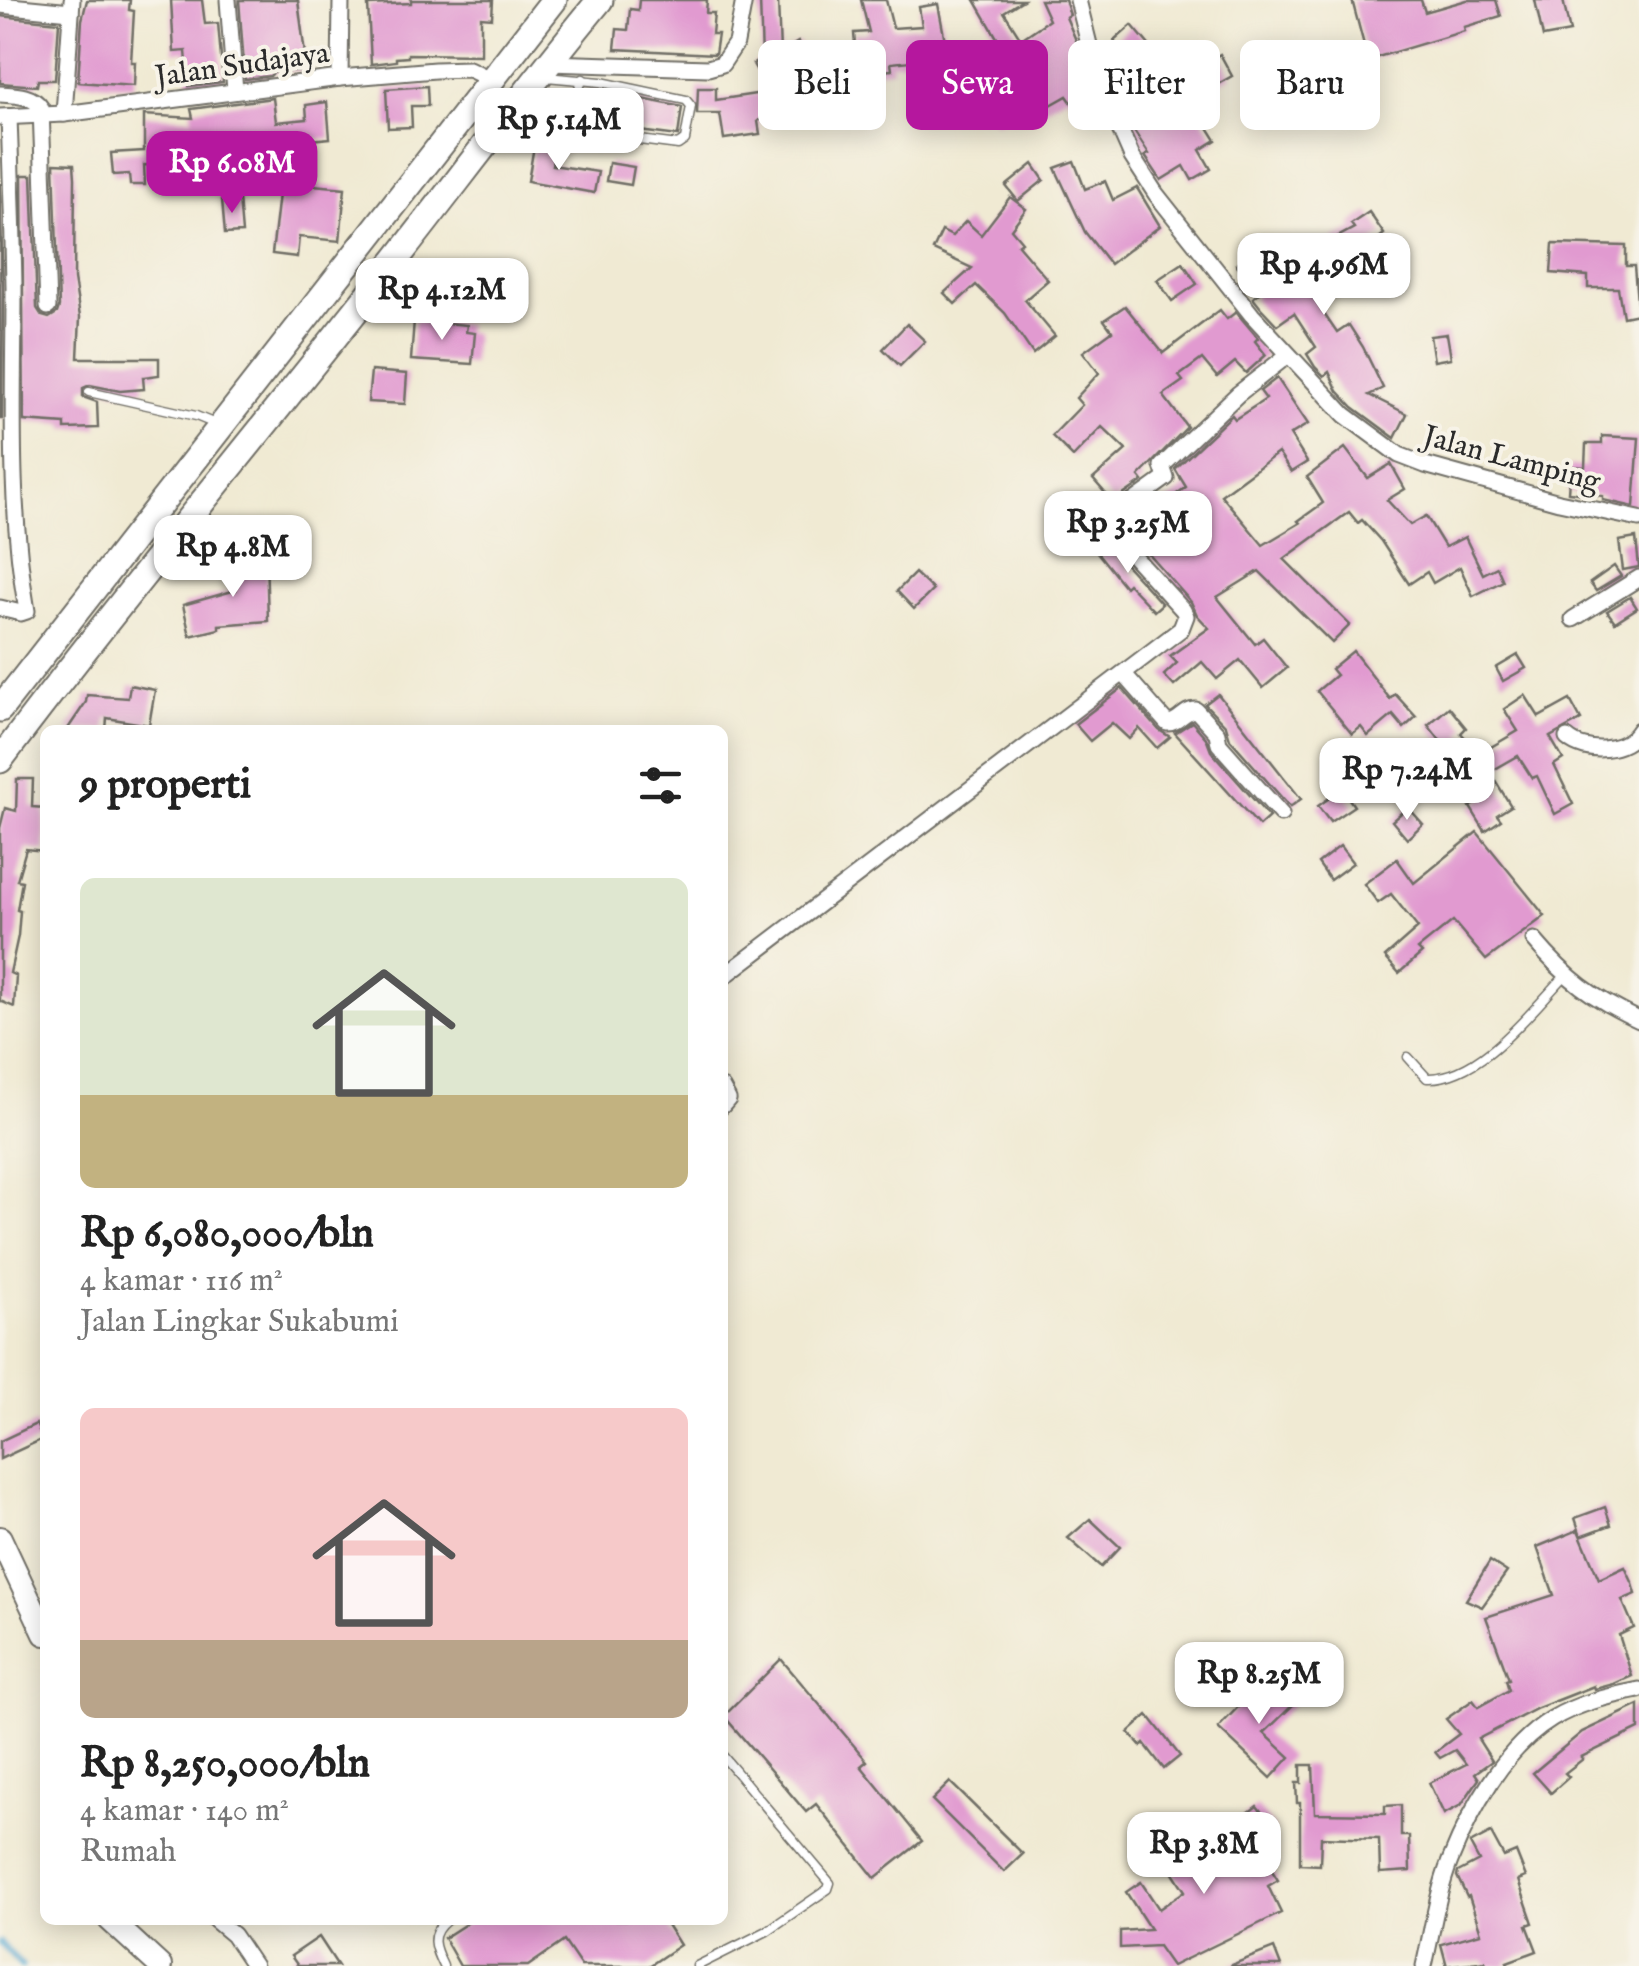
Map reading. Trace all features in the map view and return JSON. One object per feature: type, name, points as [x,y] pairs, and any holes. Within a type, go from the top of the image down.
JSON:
[{"type":"main road","points":[[0,709],[554,0]]},
{"type":"main road","points":[[0,760],[94,635],[341,330],[600,0]]},
{"type":"main road","points":[[311,309],[341,330]]},
{"type":"main road","points":[[0,1538],[40,1623]]},
{"type":"main road","points":[[115,1925],[160,1966]]},
{"type":"street","points":[[228,0],[234,91]]},
{"type":"street","points":[[340,78],[341,0]]},
{"type":"street","points":[[542,70],[708,68],[722,64],[736,44],[744,0]]},
{"type":"street","name":"Jalan Lamping","points":[[1078,0],[1087,40]]},
{"type":"street","points":[[0,6],[72,6],[64,114]]},
{"type":"street","name":"Jalan Sudajaya","points":[[4,117],[64,114],[340,78],[469,69],[490,79]]},
{"type":"street","points":[[0,94],[36,101],[42,116],[48,307]]},
{"type":"street","points":[[0,608],[26,611],[12,487],[14,287],[4,117]]},
{"type":"street","name":"Jalan Lamping","points":[[1120,130],[1156,194],[1252,315],[1345,415],[1399,456],[1474,480],[1639,520]]},
{"type":"street","points":[[728,973],[1181,629],[1186,616],[1114,535],[1108,520],[1166,478],[1162,466],[1238,394],[1288,355]]},
{"type":"street","points":[[1573,620],[1639,578]]},
{"type":"street","points":[[1124,674],[1167,724],[1196,710],[1217,734],[1222,748],[1280,814]]},
{"type":"street","points":[[1567,738],[1578,747],[1591,749],[1626,743],[1639,730]]},
{"type":"street","points":[[1534,940],[1566,976],[1597,1000],[1639,1020]]},
{"type":"street","points":[[1424,1966],[1450,1860],[1501,1769],[1536,1730],[1554,1718],[1595,1700],[1639,1690]]},
{"type":"street","points":[[221,1925],[233,1935],[254,1966]]},
{"type":"lane","points":[[502,122],[680,146],[685,140],[691,106],[686,100],[586,72],[560,129]]},
{"type":"lane","points":[[89,392],[196,416],[222,427]]},
{"type":"lane","points":[[1408,1058],[1427,1078],[1443,1079],[1458,1073],[1497,1047],[1566,976]]},
{"type":"lane","points":[[697,1966],[766,1931],[828,1889],[830,1882],[728,1762]]},
{"type":"lane","points":[[441,1925],[434,1937],[443,1966]]},
{"type":"building","points":[[87,0],[130,0],[129,10],[134,11],[134,86],[78,82]]},
{"type":"building","points":[[171,0],[202,0],[205,24],[218,23],[223,82],[189,86],[186,51],[174,52]]},
{"type":"building","points":[[239,0],[298,0],[307,70],[245,79]]},
{"type":"building","points":[[411,0],[493,0],[492,18],[481,17],[481,55],[408,54],[396,61],[371,64],[368,5]]},
{"type":"building","points":[[639,0],[707,0],[706,13],[714,13],[712,34],[718,34],[715,54],[615,49],[617,29],[628,30],[630,9],[638,10]]},
{"type":"building","points":[[760,0],[778,0],[780,40],[761,40]]},
{"type":"building","points":[[861,0],[886,0],[893,28],[922,26],[919,7],[938,4],[945,40],[906,40],[906,62],[891,63],[892,70],[886,70],[886,40],[855,40],[854,33],[869,32]]},
{"type":"building","points":[[975,0],[1023,0],[1004,12],[1021,39],[1049,20],[1040,0],[1065,0],[1070,15],[1066,17],[1076,40],[1068,40],[1068,97],[1048,107],[1048,40],[998,40]]},
{"type":"building","points":[[1352,0],[1421,0],[1425,12],[1467,0],[1496,0],[1501,16],[1380,56],[1380,40],[1363,40]]},
{"type":"building","points":[[1535,0],[1563,0],[1570,32],[1543,37]]},
{"type":"building","points":[[0,16],[59,22],[55,80],[38,80],[37,86],[0,83]]},
{"type":"building","points":[[1132,25],[1145,40],[1115,40]]},
{"type":"building","points":[[1220,54],[1232,76],[1220,83]]},
{"type":"building","points":[[427,86],[428,106],[411,106],[412,127],[388,128],[386,89]]},
{"type":"building","points":[[698,88],[716,88],[716,100],[758,94],[760,134],[724,139],[720,114],[697,114]]},
{"type":"building","points":[[593,89],[682,107],[678,136],[586,124]]},
{"type":"building","points":[[273,98],[276,122],[307,119],[306,105],[327,102],[330,138],[278,143],[280,189],[281,182],[345,188],[340,241],[299,237],[297,257],[272,254],[279,194],[240,197],[238,143],[178,159],[178,166],[144,165],[145,185],[130,185],[129,174],[113,175],[111,153],[144,151],[144,115],[193,118],[191,109]]},
{"type":"building","points":[[1133,130],[1210,130],[1216,140],[1200,150],[1211,169],[1192,180],[1184,166],[1161,180],[1145,156],[1149,154]]},
{"type":"building","points":[[534,146],[555,149],[552,165],[598,172],[594,193],[528,181]]},
{"type":"building","points":[[1074,161],[1085,189],[1105,181],[1113,200],[1137,188],[1160,226],[1110,264],[1085,232],[1055,168]]},
{"type":"building","points":[[54,163],[74,164],[78,358],[159,358],[159,375],[143,377],[144,389],[120,391],[90,385],[83,388],[83,397],[97,402],[98,428],[65,429],[65,424],[24,421],[22,175],[32,175],[37,308],[49,318],[59,307]]},
{"type":"building","points":[[609,163],[634,167],[631,185],[606,181]]},
{"type":"building","points":[[1033,164],[1044,180],[1018,201],[1006,186]]},
{"type":"building","points":[[0,183],[3,287],[2,419],[0,419]]},
{"type":"building","points":[[1010,197],[1026,209],[1011,229],[1022,242],[1018,245],[1048,280],[1025,300],[1055,336],[1033,354],[1005,313],[976,285],[955,304],[944,293],[972,268],[933,250],[942,231],[952,236],[966,221],[981,235]]},
{"type":"building","points":[[239,198],[242,233],[225,234],[222,200]]},
{"type":"building","points":[[1369,212],[1384,234],[1329,269],[1334,276],[1313,291],[1317,297],[1314,299],[1337,333],[1349,325],[1363,347],[1383,388],[1369,395],[1407,414],[1395,438],[1353,407],[1338,391],[1329,372],[1324,376],[1315,367],[1307,354],[1316,347],[1294,313],[1277,325],[1261,308],[1253,298],[1260,292],[1236,264],[1271,237],[1296,275],[1336,247],[1332,240],[1354,228],[1351,224]]},
{"type":"building","points":[[1553,244],[1626,246],[1626,266],[1634,266],[1638,314],[1623,317],[1618,288],[1588,288],[1588,276],[1551,273]]},
{"type":"building","points":[[1183,263],[1197,284],[1172,301],[1157,280]]},
{"type":"building","points":[[1125,306],[1163,353],[1220,310],[1227,319],[1236,312],[1258,338],[1255,341],[1266,355],[1246,373],[1235,362],[1217,377],[1202,359],[1179,376],[1183,381],[1163,395],[1187,427],[1139,476],[1143,481],[1113,502],[1093,479],[1126,450],[1102,427],[1073,457],[1052,436],[1082,405],[1076,398],[1099,373],[1083,352],[1112,331],[1104,320]]},
{"type":"building","points":[[414,320],[467,325],[466,332],[475,333],[472,364],[411,360]]},
{"type":"building","points":[[907,324],[925,341],[900,366],[883,349]]},
{"type":"building","points":[[1447,334],[1451,358],[1434,361],[1430,336]]},
{"type":"building","points":[[371,371],[407,374],[405,404],[368,402]]},
{"type":"building","points":[[1277,378],[1308,424],[1290,435],[1307,462],[1291,472],[1278,453],[1221,495],[1263,545],[1300,523],[1323,503],[1307,477],[1345,448],[1368,478],[1391,464],[1405,489],[1387,500],[1410,525],[1426,516],[1445,547],[1465,537],[1483,574],[1497,567],[1503,581],[1473,596],[1460,567],[1433,583],[1427,572],[1409,584],[1381,541],[1349,512],[1284,559],[1350,625],[1332,643],[1259,571],[1217,597],[1255,644],[1263,638],[1287,668],[1263,688],[1240,660],[1217,679],[1202,662],[1174,686],[1164,675],[1177,663],[1170,656],[1209,628],[1122,524],[1139,512],[1144,519],[1186,487],[1175,469],[1232,415],[1235,419],[1266,399],[1260,391]]},
{"type":"building","points":[[1602,436],[1639,438],[1634,507],[1603,500],[1603,496],[1568,492],[1570,466],[1585,467],[1586,444],[1602,444]]},
{"type":"building","points":[[1636,538],[1639,567],[1623,570],[1619,541]]},
{"type":"building","points":[[1106,543],[1162,604],[1154,611],[1128,584],[1125,587],[1096,551]]},
{"type":"building","points":[[266,556],[268,621],[219,625],[219,629],[190,636],[183,605],[236,590],[233,560]]},
{"type":"building","points":[[1614,566],[1621,576],[1596,591],[1590,583]]},
{"type":"building","points":[[915,573],[933,590],[914,609],[897,591]]},
{"type":"building","points":[[1630,597],[1637,608],[1615,622],[1607,611]]},
{"type":"building","points":[[1353,651],[1390,699],[1395,694],[1416,717],[1404,728],[1393,715],[1368,736],[1361,727],[1352,734],[1317,691],[1336,675],[1331,669]]},
{"type":"building","points":[[1518,655],[1526,668],[1503,681],[1496,668]]},
{"type":"building","points":[[130,685],[155,690],[149,725],[107,718],[106,725],[70,725],[87,695],[128,698]]},
{"type":"building","points":[[1122,688],[1170,737],[1157,748],[1139,728],[1129,739],[1112,723],[1090,741],[1075,724]]},
{"type":"building","points":[[1218,694],[1301,799],[1290,807],[1205,704]]},
{"type":"building","points":[[1525,695],[1539,717],[1570,700],[1581,720],[1550,737],[1563,759],[1554,765],[1573,804],[1555,814],[1537,776],[1532,778],[1518,756],[1490,772],[1511,806],[1497,815],[1501,820],[1485,831],[1470,807],[1485,798],[1428,725],[1449,707],[1466,728],[1461,733],[1479,754],[1518,731],[1504,709]]},
{"type":"building","points":[[1192,722],[1211,751],[1269,817],[1259,826],[1175,733]]},
{"type":"building","points":[[17,779],[33,779],[32,807],[40,808],[40,850],[26,849],[17,880],[22,881],[18,936],[10,973],[16,976],[14,1007],[0,1001],[0,828],[5,808],[16,811]]},
{"type":"building","points":[[1342,789],[1354,806],[1330,822],[1318,806]]},
{"type":"building","points":[[1408,807],[1423,824],[1407,839],[1392,821]]},
{"type":"building","points":[[1477,832],[1545,916],[1486,960],[1453,921],[1418,949],[1422,953],[1399,973],[1385,957],[1418,928],[1391,894],[1378,903],[1364,884],[1397,859],[1414,883]]},
{"type":"building","points":[[1340,846],[1353,863],[1330,880],[1318,863]]},
{"type":"building","points":[[36,1424],[40,1433],[40,1440],[0,1459],[0,1441]]},
{"type":"building","points":[[1605,1507],[1611,1525],[1581,1536],[1575,1518]]},
{"type":"building","points":[[1090,1519],[1120,1547],[1101,1567],[1068,1538]]},
{"type":"building","points":[[1578,1530],[1599,1579],[1625,1567],[1633,1584],[1636,1594],[1622,1600],[1634,1628],[1619,1635],[1632,1676],[1538,1708],[1478,1739],[1492,1761],[1475,1773],[1479,1779],[1461,1805],[1444,1814],[1429,1783],[1466,1764],[1455,1750],[1440,1758],[1435,1752],[1459,1734],[1446,1719],[1473,1700],[1478,1707],[1509,1690],[1509,1679],[1486,1617],[1554,1595],[1537,1547]]},
{"type":"building","points":[[1490,1561],[1507,1572],[1482,1607],[1466,1600]]},
{"type":"building","points":[[781,1659],[867,1761],[861,1766],[922,1841],[875,1878],[816,1804],[806,1812],[728,1721],[728,1712]]},
{"type":"building","points":[[1266,1678],[1293,1705],[1264,1733],[1290,1757],[1271,1778],[1218,1728]]},
{"type":"building","points":[[1639,1705],[1639,1729],[1581,1757],[1565,1773],[1569,1777],[1551,1793],[1533,1773],[1582,1732]]},
{"type":"building","points":[[1148,1715],[1180,1756],[1164,1769],[1144,1743],[1141,1746],[1129,1732]]},
{"type":"building","points":[[1301,1765],[1313,1765],[1315,1813],[1385,1814],[1385,1806],[1401,1805],[1401,1836],[1409,1836],[1410,1871],[1380,1873],[1379,1839],[1321,1837],[1320,1865],[1300,1864],[1300,1803],[1296,1783],[1301,1783]]},
{"type":"building","points":[[950,1782],[1023,1854],[1004,1872],[932,1800]]},
{"type":"building","points":[[1257,1806],[1275,1829],[1261,1840],[1244,1816]]},
{"type":"building","points":[[1167,1827],[1177,1843],[1193,1831],[1213,1857],[1248,1833],[1278,1880],[1268,1886],[1281,1913],[1172,1966],[1158,1946],[1120,1948],[1120,1931],[1150,1929],[1126,1892],[1141,1882],[1159,1909],[1185,1891],[1150,1837]]},
{"type":"building","points":[[1491,1833],[1504,1857],[1516,1852],[1526,1877],[1518,1880],[1533,1923],[1527,1925],[1537,1951],[1507,1962],[1509,1966],[1487,1966],[1485,1961],[1447,1966],[1441,1944],[1481,1933],[1469,1896],[1457,1876],[1479,1861],[1470,1844]]},
{"type":"building","points":[[464,1925],[667,1925],[680,1945],[649,1966],[581,1966],[564,1941],[528,1966],[460,1966],[444,1938]]},
{"type":"building","points":[[319,1937],[338,1966],[298,1966],[291,1956]]},
{"type":"building","points":[[1274,1948],[1281,1966],[1231,1965]]},
{"type":"waterway","points":[[0,1943],[22,1966]]}]
